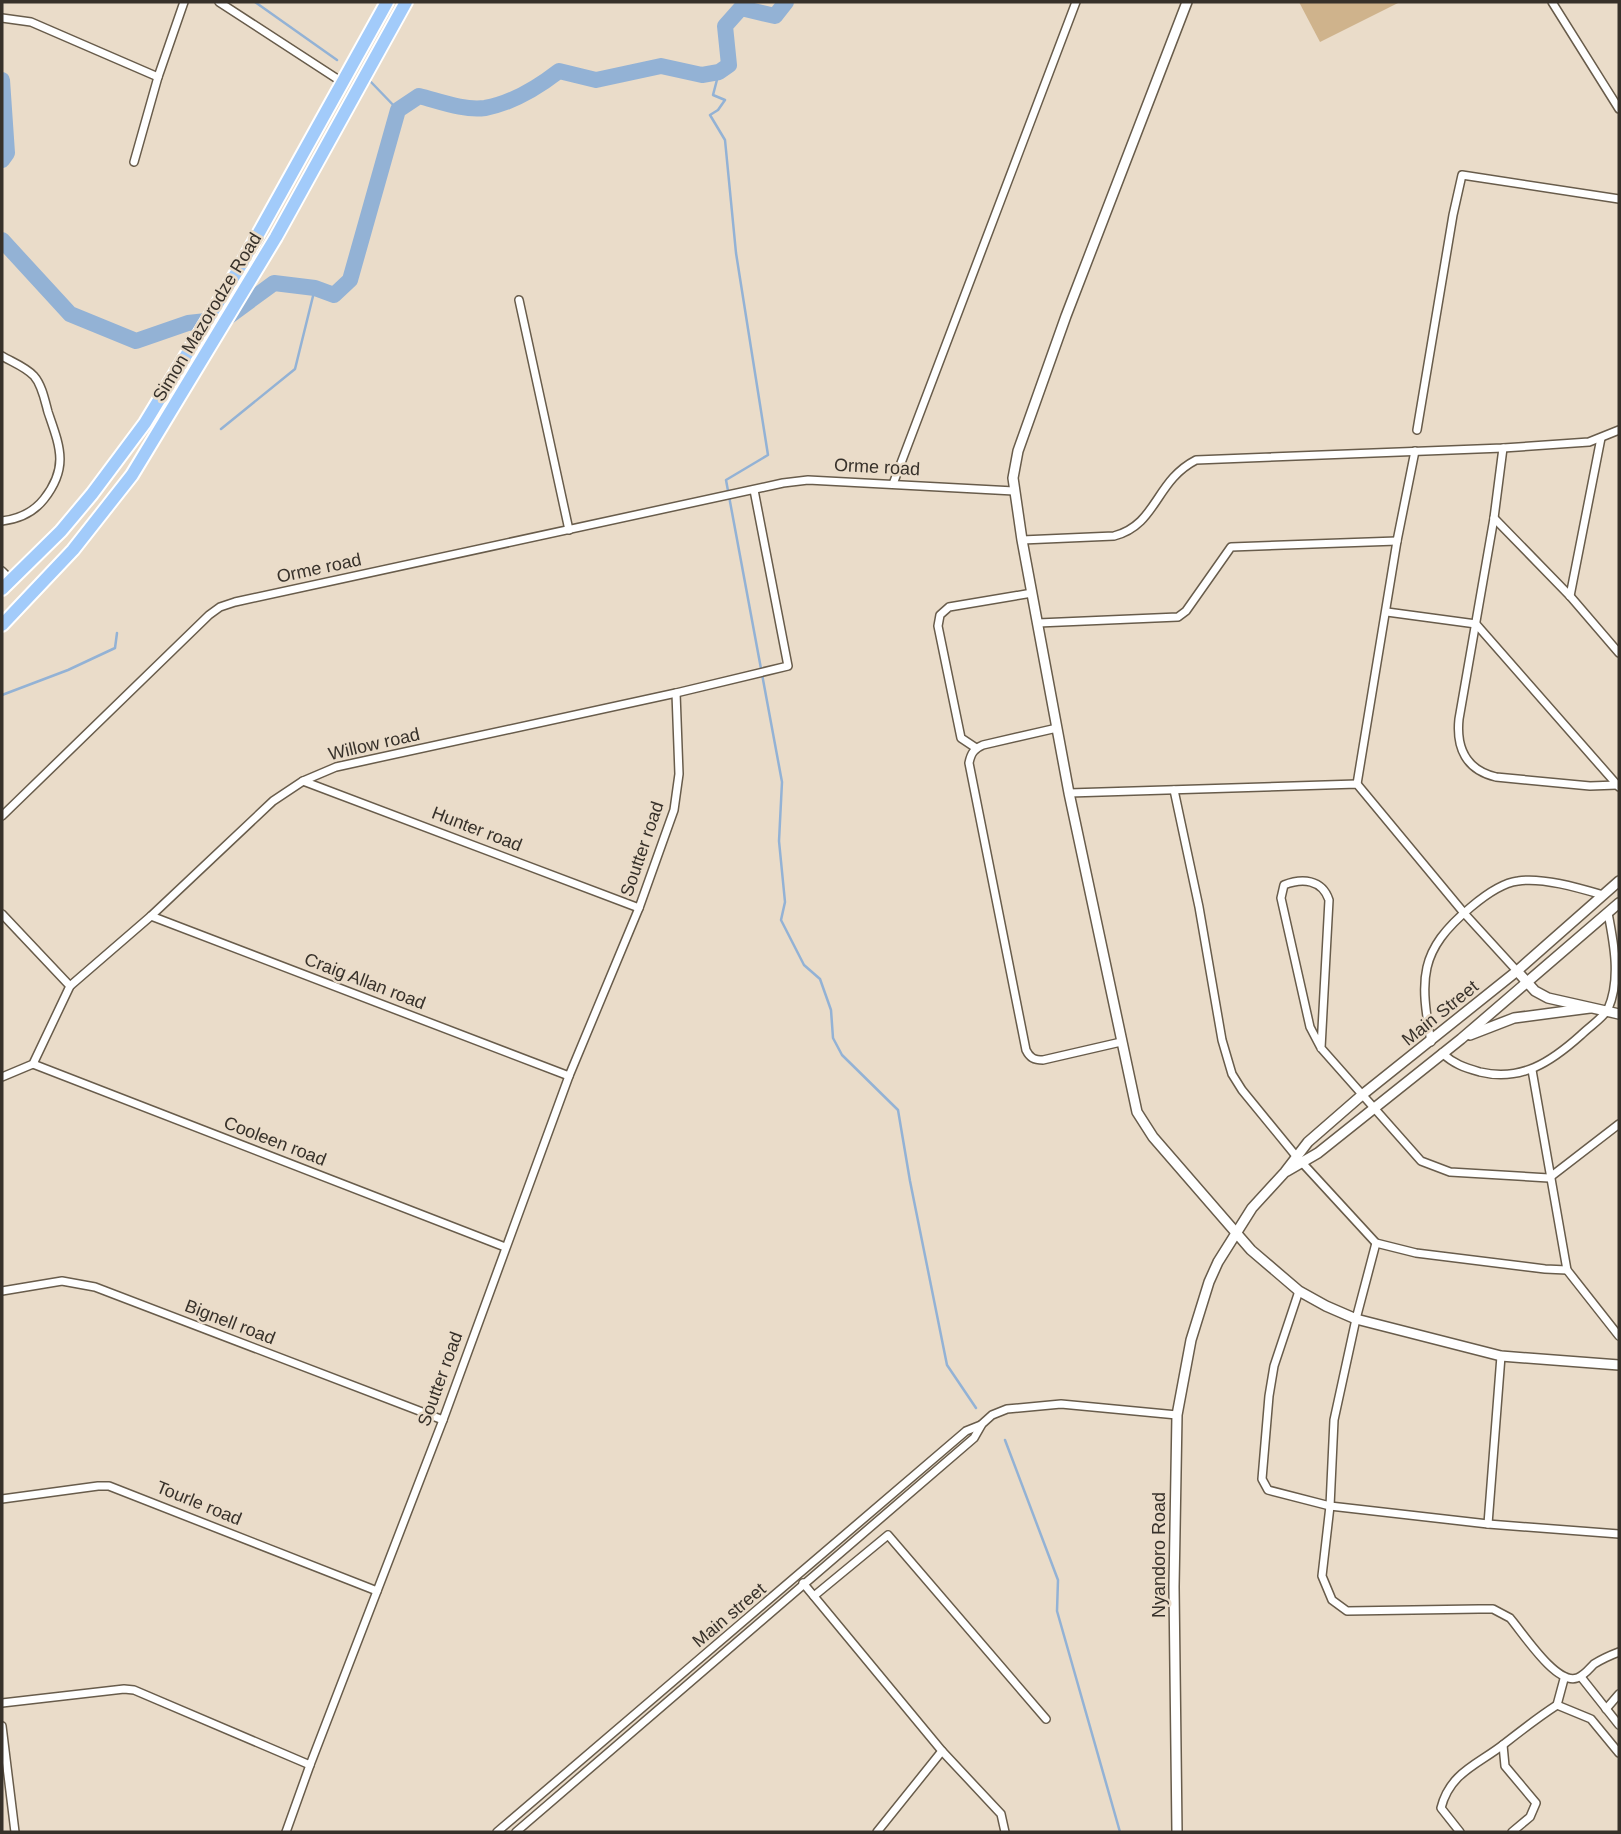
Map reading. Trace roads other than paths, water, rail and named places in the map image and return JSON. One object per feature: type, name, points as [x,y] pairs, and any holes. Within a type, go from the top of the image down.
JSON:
[{"type":"highway","name":"Simon Mazorodze Road","points":[[5,580],[61,531],[145,423],[241,265],[387,2]]},
{"type":"highway","name":"Simon Mazorodze Road","points":[[2,625],[73,550],[124,486],[161,430],[255,271],[406,2]]},
{"type":"street","points":[[134,162],[158,77],[184,2]]},
{"type":"street","points":[[219,2],[342,82]]},
{"type":"street","points":[[893,484],[1076,2]]},
{"type":"street","points":[[1187,2],[1066,316],[1014,466],[1014,491],[1021,540],[1069,793],[1137,1112],[1144,1125],[1236,1233],[1263,1262],[1299,1291],[1356,1319],[1501,1356],[1619,1365]]},
{"type":"street","points":[[1552,2],[1619,109]]},
{"type":"street","points":[[2,18],[31,22],[158,77]]},
{"type":"street","points":[[1417,430],[1462,175],[1619,199]]},
{"type":"street","points":[[519,299],[569,530]]},
{"type":"street","points":[[2,356],[27,370],[38,382],[58,442],[61,465],[55,484],[40,504],[21,517],[2,521]]},
{"type":"street","points":[[1021,540],[1114,536],[1125,533],[1143,521],[1173,476],[1182,467],[1196,460],[1589,442],[1619,430]]},
{"type":"street","points":[[1570,596],[1601,438]]},
{"type":"street","points":[[1503,448],[1494,518],[1457,734],[1462,754],[1472,767],[1496,777],[1618,786]]},
{"type":"street","points":[[1415,451],[1397,541],[1357,783],[1464,913],[1535,991],[1548,998],[1619,1014]]},
{"type":"street","name":"Orme road","points":[[2,816],[196,627],[220,607],[235,602],[721,498],[783,482],[808,480],[1014,491]]},
{"type":"street","name":"Willow road","points":[[33,1064],[70,986],[151,916],[274,801],[303,781],[336,767],[788,666],[754,490]]},
{"type":"street","points":[[1494,518],[1570,596],[1619,653]]},
{"type":"street","points":[[1038,623],[1178,617],[1186,611],[1231,547],[1397,541]]},
{"type":"street","points":[[976,748],[961,738],[938,626],[940,615],[949,607],[1032,593]]},
{"type":"street","points":[[1387,611],[1476,624],[1618,786]]},
{"type":"street","name":"Soutter road","points":[[286,1832],[443,1420],[569,1076],[639,908],[674,810],[678,793],[679,752],[676,693]]},
{"type":"street","points":[[1057,728],[976,748],[971,755],[971,771],[1026,1050],[1035,1060],[1043,1060],[1121,1042]]},
{"type":"street","name":"Hunter road","points":[[303,781],[639,908]]},
{"type":"street","points":[[1069,793],[1357,783]]},
{"type":"street","points":[[1174,790],[1199,907],[1222,1040],[1232,1074],[1299,1159],[1376,1243],[1416,1253],[1567,1270]]},
{"type":"street","points":[[1321,1048],[1329,900],[1324,888],[1319,884],[1293,881],[1284,885],[1282,898],[1310,1027],[1321,1048],[1421,1161],[1450,1172],[1549,1178],[1619,1124]]},
{"type":"street","points":[[1431,1042],[1423,997],[1426,969],[1430,954],[1444,933],[1464,913],[1484,896],[1517,881],[1567,886],[1603,895]]},
{"type":"street","name":"Main Street","points":[[1209,1282],[1252,1208],[1299,1159],[1308,1142],[1362,1095],[1517,971],[1619,881]]},
{"type":"street","name":"Main Street","points":[[1299,1159],[1318,1153],[1461,1039],[1619,903]]},
{"type":"street","points":[[1442,1053],[1455,1065],[1490,1074],[1515,1075],[1532,1070],[1570,1045],[1607,1010],[1617,966],[1608,913]]},
{"type":"street","points":[[2,914],[70,986]]},
{"type":"street","name":"Craig Allan road","points":[[151,916],[569,1076]]},
{"type":"street","points":[[1461,1039],[1514,1018],[1590,1008]]},
{"type":"street","points":[[2,1077],[33,1064]]},
{"type":"street","name":"Cooleen road","points":[[33,1064],[505,1247]]},
{"type":"street","points":[[1532,1070],[1567,1270],[1619,1336]]},
{"type":"street","points":[[1376,1243],[1334,1414],[1330,1506],[1322,1576],[1332,1600],[1347,1611],[1479,1609],[1503,1612],[1564,1679],[1581,1677],[1594,1664],[1619,1652]]},
{"type":"street","name":"Bignell road","points":[[2,1292],[62,1282],[95,1287],[443,1420]]},
{"type":"street","name":"Nyandoro Road","points":[[1177,1832],[1174,1575],[1177,1415],[1191,1340],[1209,1282]]},
{"type":"street","points":[[1299,1291],[1274,1366],[1269,1396],[1262,1479],[1268,1490],[1330,1506],[1488,1524],[1619,1534]]},
{"type":"street","points":[[1488,1524],[1501,1356]]},
{"type":"street","name":"Main street","points":[[516,1832],[974,1438],[982,1424],[992,1415],[1007,1409],[1061,1404],[1177,1415]]},
{"type":"street","name":"Main street","points":[[497,1832],[966,1431],[982,1424]]},
{"type":"street","name":"Tourle road","points":[[2,1499],[109,1486],[377,1591]]},
{"type":"street","points":[[814,1596],[888,1535],[1046,1719]]},
{"type":"street","points":[[798,1577],[942,1751],[1001,1814],[1005,1832]]},
{"type":"street","points":[[1581,1677],[1619,1725]]},
{"type":"street","points":[[1460,1832],[1441,1808],[1445,1793],[1470,1765],[1503,1745],[1524,1726],[1557,1705],[1564,1679]]},
{"type":"street","points":[[2,1703],[134,1690],[310,1765]]},
{"type":"street","points":[[1606,1709],[1619,1693]]},
{"type":"street","points":[[1557,1705],[1591,1719],[1619,1753]]},
{"type":"street","points":[[2,1726],[15,1832]]},
{"type":"street","points":[[1503,1745],[1505,1766],[1536,1803],[1530,1817],[1512,1832]]},
{"type":"street","points":[[877,1832],[942,1751]]},
{"type":"waterway","points":[[255,2],[337,60]]},
{"type":"waterway","points":[[2,240],[70,314],[136,341],[188,323],[225,319],[274,283],[315,288],[334,295],[350,280],[398,110],[419,96],[477,109],[524,94],[559,71],[596,80],[661,66],[702,75],[719,72],[729,65],[725,26],[741,8],[775,16],[786,2]]},
{"type":"waterway","points":[[719,72],[713,95],[725,100],[718,110],[710,115],[725,140],[736,253],[768,455],[726,480],[782,782],[779,841],[785,902],[781,920],[804,965],[820,979],[831,1010],[833,1038],[842,1055],[898,1110],[947,1365],[976,1408]]},
{"type":"waterway","points":[[2,80],[7,153],[2,160]]},
{"type":"waterway","points":[[371,82],[398,110]]},
{"type":"waterway","points":[[221,429],[295,369],[315,288]]},
{"type":"waterway","points":[[2,695],[68,670],[115,648],[117,633]]},
{"type":"waterway","points":[[1005,1440],[1058,1580],[1057,1611],[1120,1832]]}]
